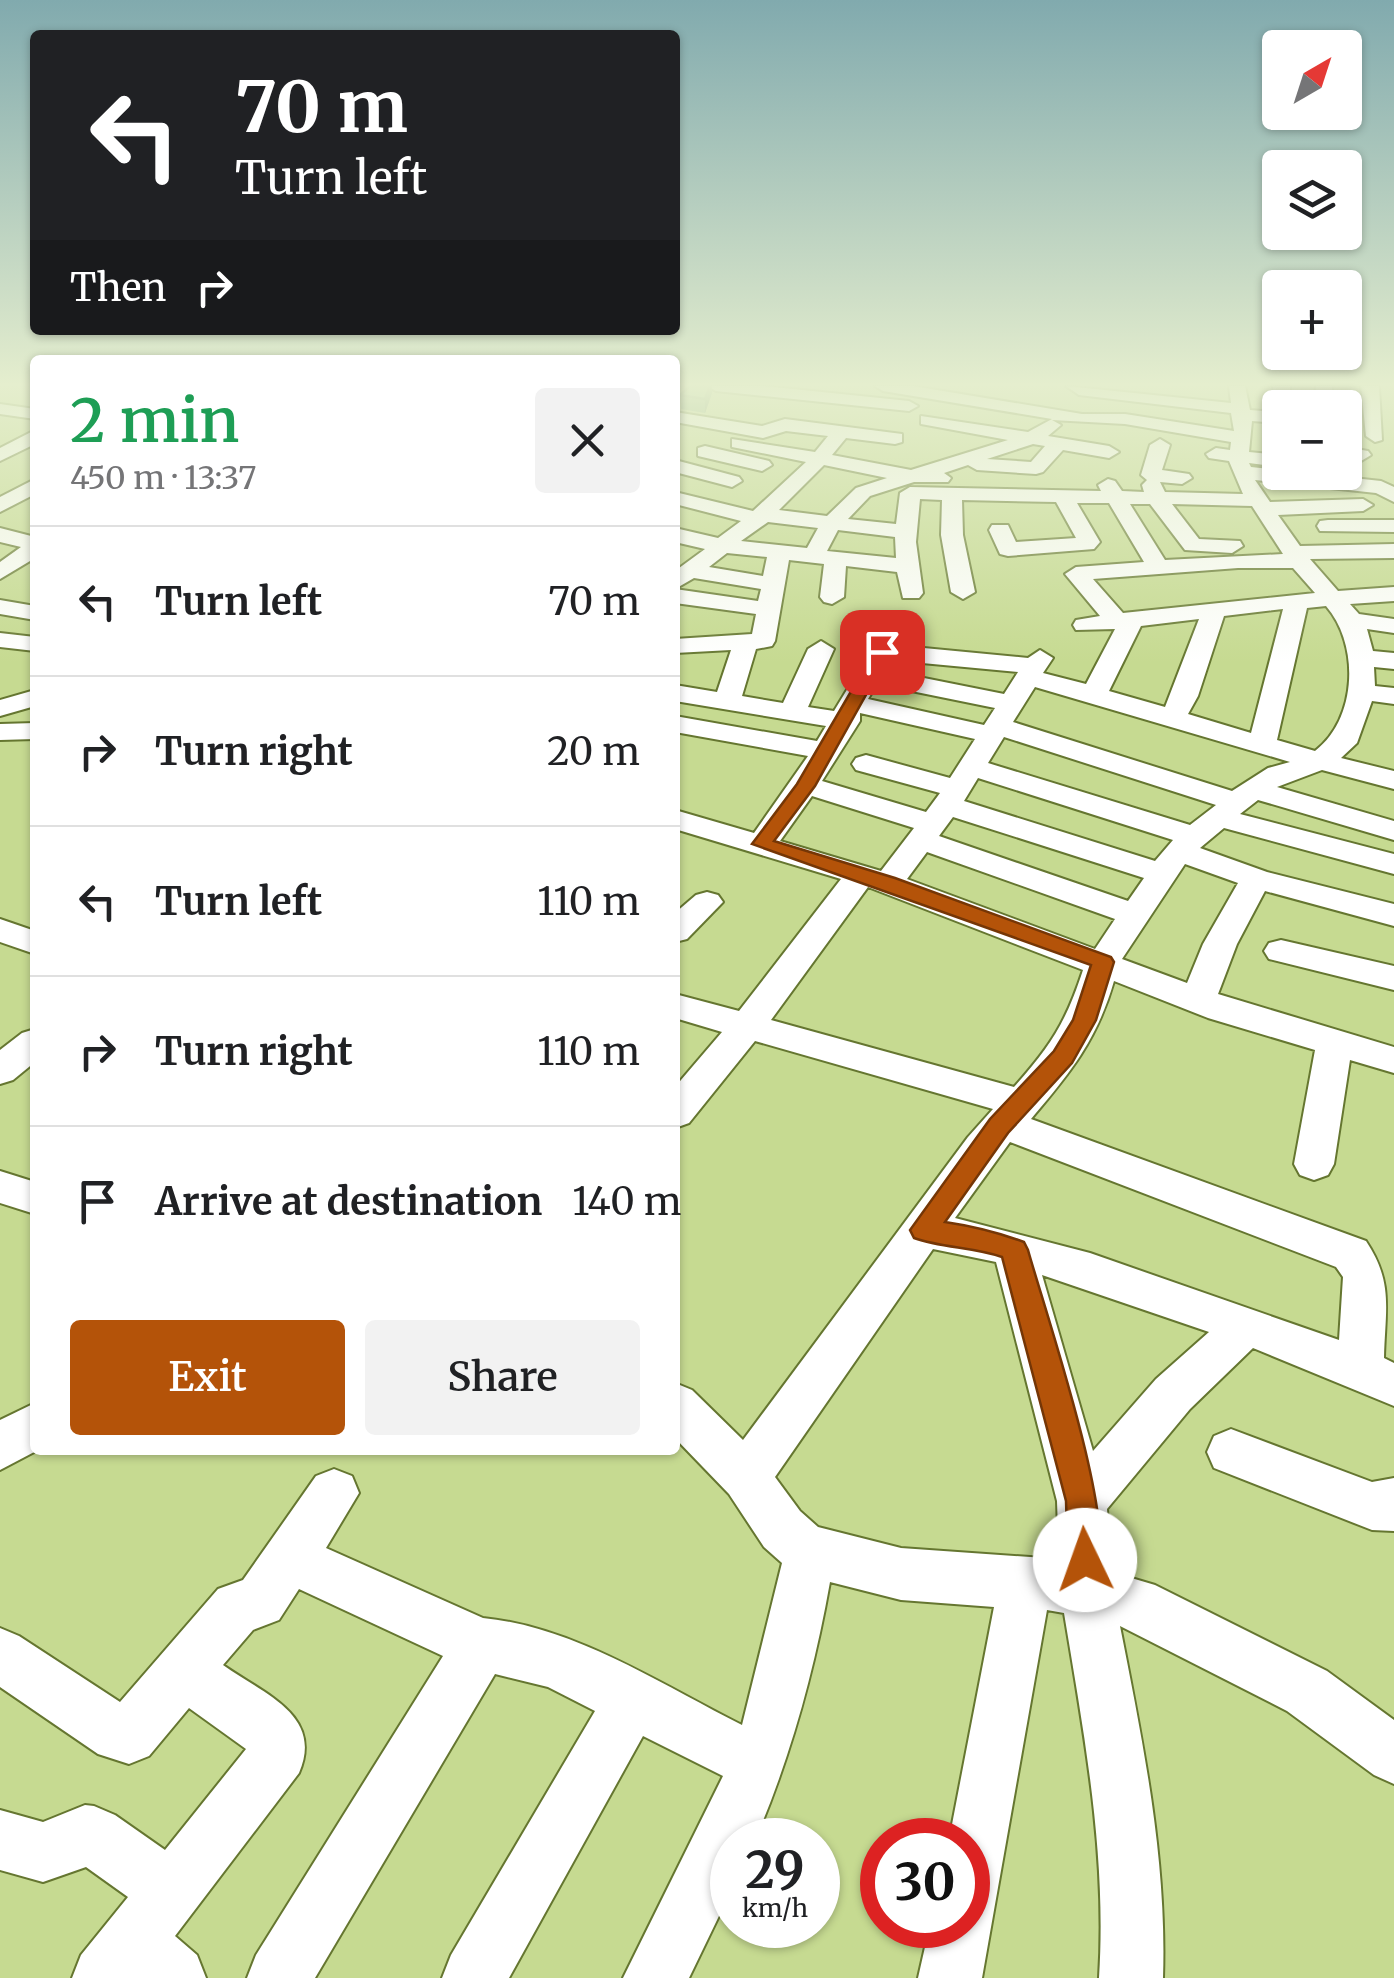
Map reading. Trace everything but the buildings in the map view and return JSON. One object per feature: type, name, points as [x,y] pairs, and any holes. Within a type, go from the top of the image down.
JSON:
[{"type":"street","points":[[716,478],[766,503],[823,523],[906,532]]},
{"type":"street","points":[[684,569],[722,546],[795,478]]},
{"type":"street","points":[[853,478],[868,492]]},
{"type":"street","points":[[832,597],[823,523],[843,494],[868,492],[901,478]]},
{"type":"street","points":[[911,593],[906,532],[908,494],[1064,497],[1083,478]]},
{"type":"street","points":[[1120,478],[1158,566]]},
{"type":"street","points":[[1136,478],[1193,544],[1232,549]]},
{"type":"street","points":[[1151,478],[1157,499]]},
{"type":"street","points":[[1157,499],[1205,499],[1243,478]]},
{"type":"street","points":[[1232,549],[1255,478]]},
{"type":"street","points":[[746,1477],[1011,1113],[1063,1057],[1085,1020],[1103,962],[1134,914],[1208,829],[1278,774],[1317,763],[1343,743],[1362,692],[1364,658],[1343,610],[1318,586],[1261,478]]},
{"type":"street","points":[[1268,478],[1394,565]]},
{"type":"street","points":[[1270,478],[1394,550]]},
{"type":"street","points":[[1275,478],[1394,526]]},
{"type":"street","points":[[1287,478],[1394,504]]},
{"type":"street","points":[[1314,478],[1381,487],[1394,496]]},
{"type":"street","points":[[680,486],[766,503]]},
{"type":"street","points":[[0,506],[30,488]]},
{"type":"street","points":[[952,494],[952,535],[963,592]]},
{"type":"street","points":[[1000,530],[1008,549],[1036,540],[1088,542],[1064,497]]},
{"type":"street","points":[[680,499],[715,508],[766,503]]},
{"type":"street","points":[[1205,499],[1232,549],[1286,602]]},
{"type":"street","points":[[680,531],[715,508]]},
{"type":"street","points":[[680,535],[722,546],[908,566]]},
{"type":"street","points":[[2,537],[30,543]]},
{"type":"street","points":[[0,574],[30,548]]},
{"type":"street","points":[[1124,620],[1076,574],[1186,565],[1232,549]]},
{"type":"street","points":[[680,651],[763,641],[779,552]]},
{"type":"street","points":[[1186,565],[1221,609]]},
{"type":"street","points":[[684,569],[773,584]]},
{"type":"street","points":[[0,574],[30,581]]},
{"type":"street","points":[[1343,610],[1394,595]]},
{"type":"street","points":[[680,597],[768,609]]},
{"type":"street","points":[[1262,744],[1286,602]]},
{"type":"street","points":[[1085,625],[1286,602],[1343,610],[1394,626]]},
{"type":"street","points":[[680,650],[723,603]]},
{"type":"street","points":[[0,607],[30,612]]},
{"type":"street","points":[[1173,716],[1221,609]]},
{"type":"street","points":[[1095,693],[1124,620]]},
{"type":"street","points":[[0,640],[30,643]]},
{"type":"street","points":[[726,700],[746,642]]},
{"type":"street","points":[[792,711],[820,650]]},
{"type":"street","points":[[762,844],[805,786],[882,652],[1019,693],[1115,716]]},
{"type":"street","points":[[1364,658],[1394,661]]},
{"type":"street","points":[[871,675],[1019,693],[1208,829],[1256,879],[1394,915]]},
{"type":"street","points":[[1362,692],[1394,696]]},
{"type":"street","points":[[680,1107],[874,879],[946,805],[1019,693]]},
{"type":"street","points":[[680,694],[792,711],[850,713],[1019,693],[1095,693],[1317,763],[1394,780]]},
{"type":"street","points":[[0,698],[30,696]]},
{"type":"street","points":[[0,708],[30,698]]},
{"type":"street","points":[[680,725],[825,751]]},
{"type":"street","points":[[0,732],[30,731]]},
{"type":"street","points":[[866,764],[946,805],[1134,914]]},
{"type":"street","points":[[805,786],[946,805],[1208,829],[1394,831]]},
{"type":"street","points":[[946,805],[1208,829],[1394,864]]},
{"type":"street","points":[[680,824],[762,844],[874,879],[1198,1000],[1394,1060]]},
{"type":"street","points":[[1198,1000],[1220,944],[1256,879]]},
{"type":"street","points":[[680,926],[707,902]]},
{"type":"street","points":[[1280,950],[1394,978]]},
{"type":"street","points":[[680,1007],[749,1024],[839,1054],[974,1087],[1011,1113],[1352,1254],[1365,1274],[1377,1378],[1247,1325],[979,1238],[924,1230]]},
{"type":"street","points":[[0,1041],[30,1021]]},
{"type":"street","points":[[0,1041],[30,1042]]},
{"type":"street","points":[[1314,1164],[1334,1043]]},
{"type":"street","points":[[0,1070],[30,1046]]},
{"type":"street","points":[[0,1186],[30,1196]]},
{"type":"street","points":[[1014,1250],[1082,1501],[1086,1589],[1122,1786],[1134,1918],[1131,1978]]},
{"type":"street","points":[[1082,1501],[1173,1394],[1247,1325]]},
{"type":"street","points":[[680,1410],[746,1477],[782,1529],[810,1551],[902,1574],[1086,1589],[1136,1604],[1220,1643],[1306,1692],[1394,1755]]},
{"type":"street","points":[[0,1448],[30,1429]]},
{"type":"street","points":[[1232,1452],[1372,1506],[1390,1508],[1394,1502]]},
{"type":"street","points":[[0,1654],[118,1734],[129,1736],[237,1608],[260,1601],[334,1493]]},
{"type":"street","points":[[656,1978],[727,1835],[757,1764],[789,1657],[810,1551]]},
{"type":"street","points":[[290,1558],[481,1645],[510,1648],[557,1662],[757,1764]]},
{"type":"street","points":[[983,1818],[1025,1584]]},
{"type":"street","points":[[279,1978],[481,1645]]},
{"type":"street","points":[[137,1966],[173,1893],[242,1804],[280,1746],[278,1738],[184,1672]]},
{"type":"street","points":[[474,1978],[632,1701]]},
{"type":"street","points":[[0,1840],[44,1854],[61,1850],[84,1835],[94,1836],[173,1893]]},
{"type":"street","points":[[950,1978],[957,1948]]},
{"type":"route","points":[[882,652],[846,721],[762,844],[888,883],[988,923],[1030,934],[1103,962],[1085,1020],[1063,1057],[999,1126],[924,1230],[979,1238],[1014,1250],[1082,1501],[1085,1560]]}]
